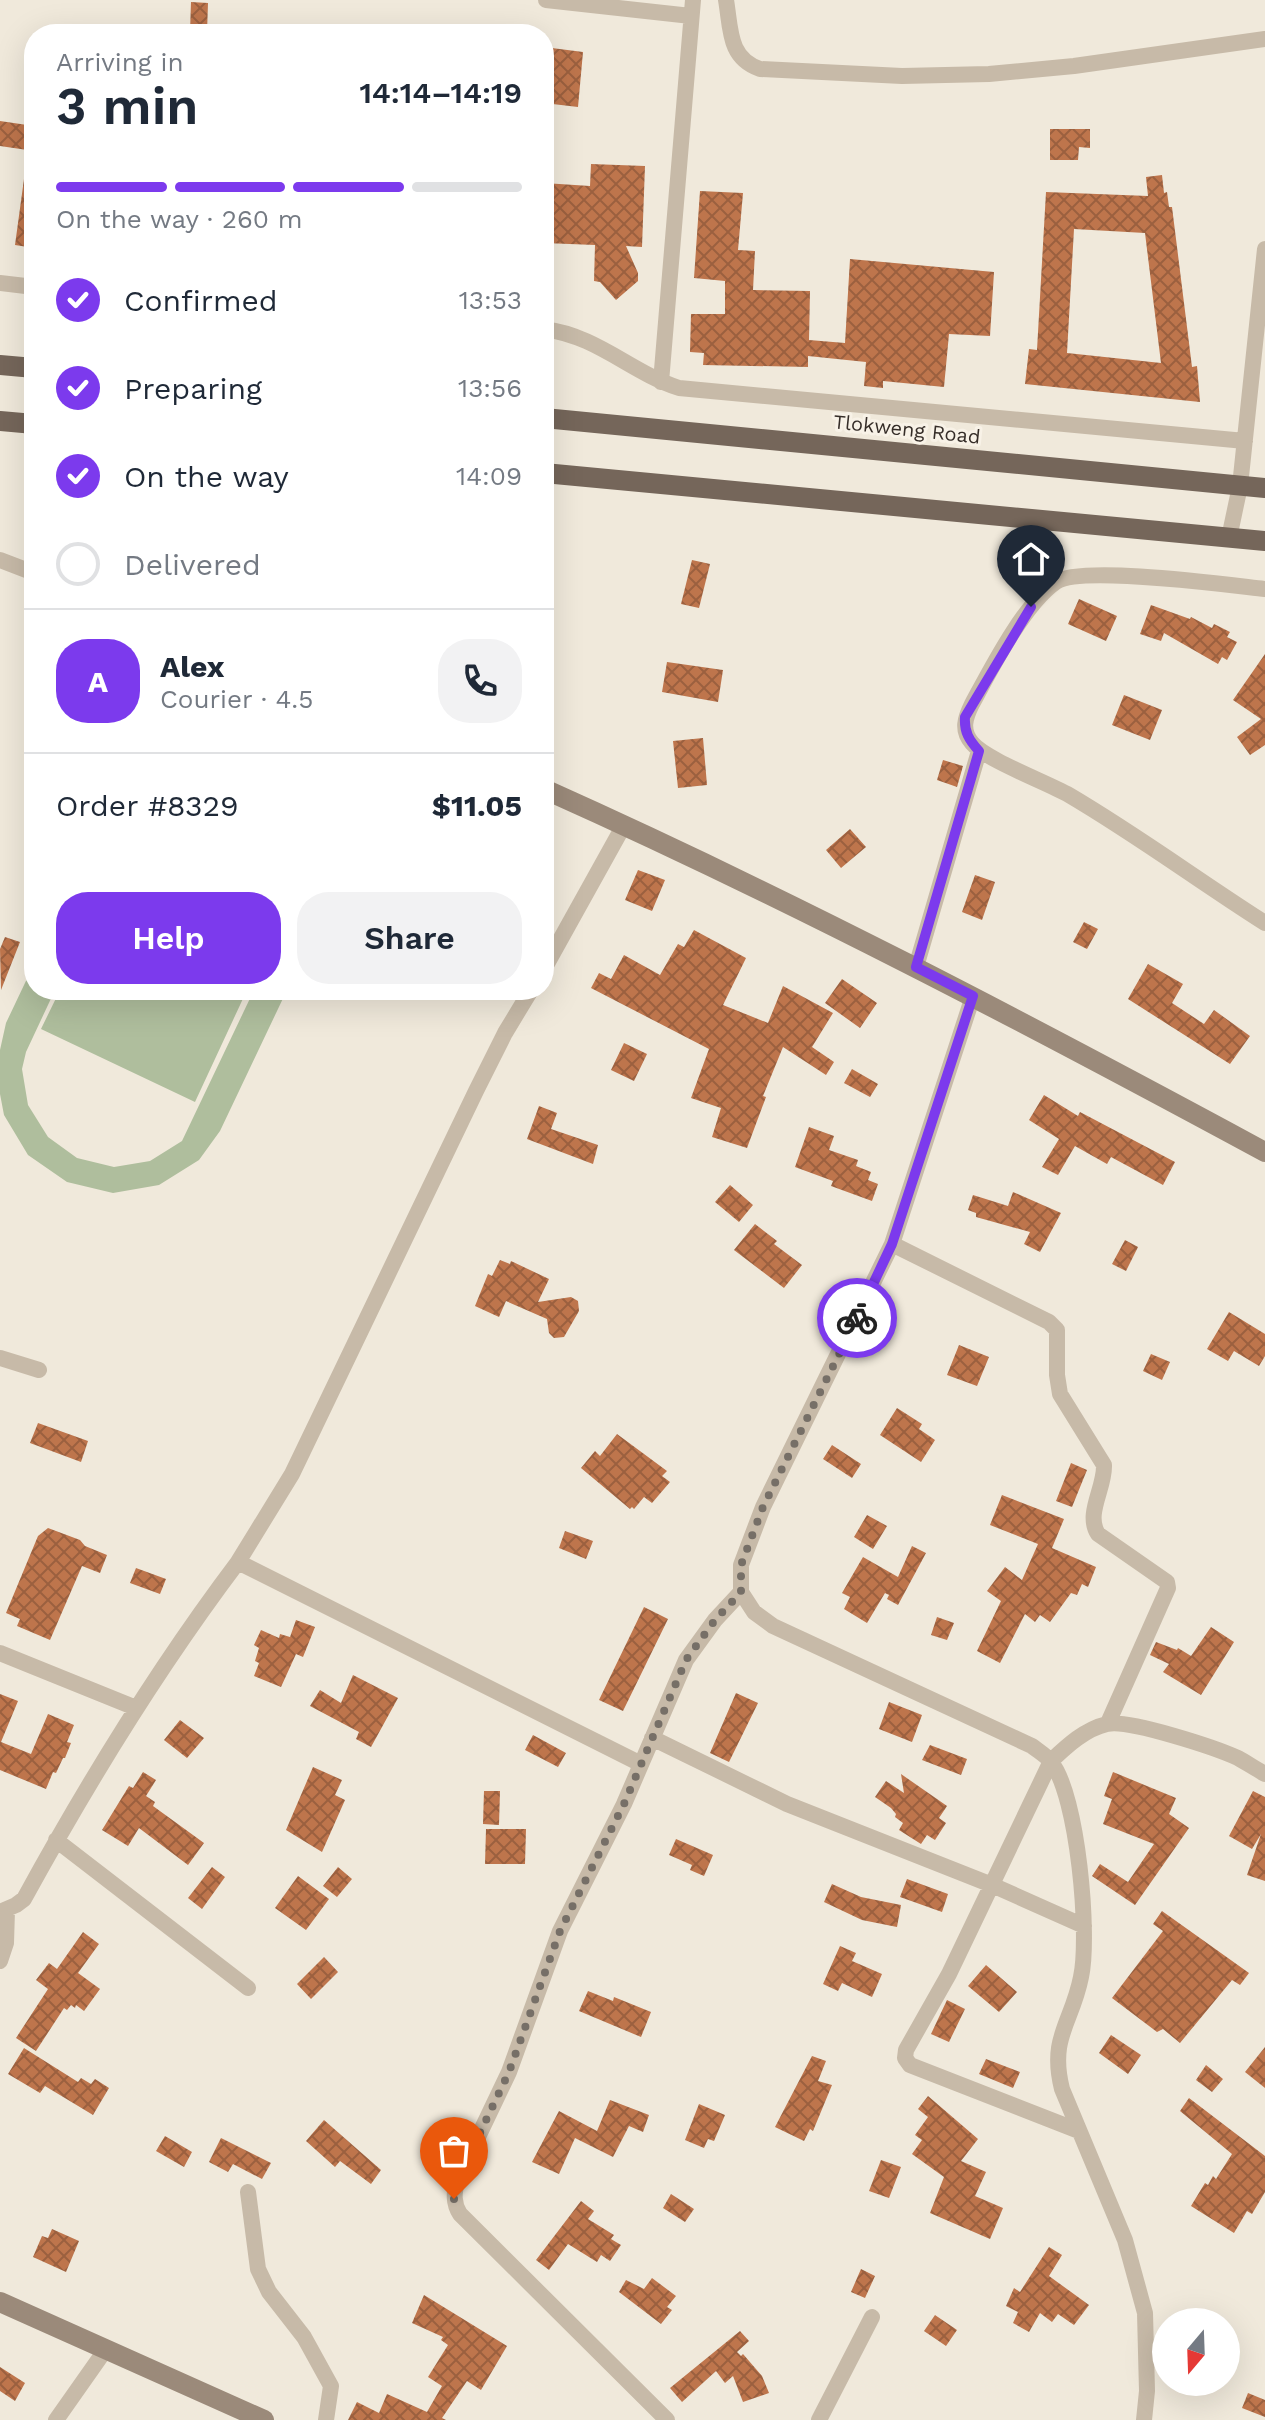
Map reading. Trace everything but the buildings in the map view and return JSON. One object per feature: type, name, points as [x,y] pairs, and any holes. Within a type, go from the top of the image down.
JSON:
[{"type":"main road","points":[[0,365],[24,367]]},
{"type":"main road","name":"Tlokweng Road","points":[[554,419],[1265,488]]},
{"type":"main road","points":[[0,421],[24,423]]},
{"type":"main road","points":[[554,474],[1265,541]]},
{"type":"street","points":[[546,0],[692,8],[661,382]]},
{"type":"street","points":[[726,0],[734,46],[746,64],[760,69],[902,76],[989,74],[1105,62],[1265,39]]},
{"type":"street","points":[[1229,538],[1240,486],[1265,249]]},
{"type":"street","points":[[0,283],[24,286]]},
{"type":"street","points":[[554,331],[573,334],[594,343],[661,382],[698,390],[1245,441]]},
{"type":"street","points":[[0,560],[24,569]]},
{"type":"street","points":[[1265,589],[1129,576],[1076,576],[1058,580],[1031,607],[965,717],[964,728],[979,751],[1112,820],[1265,923]]},
{"type":"street","points":[[916,967],[979,751]]},
{"type":"street","points":[[554,794],[916,967],[1265,1152]]},
{"type":"street","points":[[554,951],[624,825]]},
{"type":"street","points":[[973,996],[892,1244],[763,1507],[741,1565],[741,1592],[754,1612],[773,1626],[988,1723],[1032,1746],[1051,1761],[1069,1804],[1085,1953],[1081,1980],[1059,2037],[1062,2089],[1125,2240],[1145,2313],[1147,2391],[1144,2420]]},
{"type":"street","points":[[0,1961],[6,1943],[4,1911],[24,1899],[136,1708],[167,1659],[238,1562],[292,1474],[482,1079],[525,1000]]},
{"type":"street","points":[[892,1244],[1049,1322],[1057,1330],[1060,1394],[1104,1465],[1105,1476],[1092,1518],[1093,1526],[1098,1534],[1167,1582],[1168,1588],[1108,1723]]},
{"type":"street","points":[[0,1358],[39,1370]]},
{"type":"street","points":[[238,1562],[641,1764]]},
{"type":"street","points":[[667,2420],[460,2214],[454,2199],[457,2181],[509,2072],[560,1931],[641,1764],[686,1660],[715,1620],[741,1592]]},
{"type":"street","points":[[0,1653],[136,1708]]},
{"type":"street","points":[[1079,2131],[910,2065],[905,2058],[906,2050],[949,1974],[1051,1761],[1074,1740],[1108,1723],[1136,1726],[1216,1750],[1238,1758],[1265,1774]]},
{"type":"street","points":[[652,1738],[787,1804],[992,1885],[1084,1926]]},
{"type":"street","points":[[56,1840],[248,1988]]},
{"type":"street","points":[[248,2192],[258,2269],[269,2292],[304,2337],[331,2386],[326,2420]]},
{"type":"street","points":[[0,2302],[264,2420]]},
{"type":"street","points":[[819,2420],[872,2317]]},
{"type":"street","points":[[56,2420],[106,2349]]},
{"type":"green space","points":[[24,985],[24,1000],[50,1000],[26,1052],[22,1069],[28,1105],[48,1137],[77,1158],[114,1167],[150,1161],[182,1141],[249,1000],[282,1000],[220,1131],[199,1160],[159,1185],[113,1193],[67,1182],[28,1155],[4,1115],[0,1094],[0,1050],[6,1023]]},
{"type":"green space","points":[[55,1000],[242,1000],[195,1102],[41,1029]]},
{"type":"way so far","points":[[454,2199],[457,2181],[509,2072],[560,1931],[624,1804],[686,1660],[715,1620],[741,1592],[741,1565],[763,1507],[857,1318]]},
{"type":"route","points":[[857,1318],[892,1244],[973,996],[916,967],[979,751],[968,738],[964,728],[965,717],[1031,607]]}]
